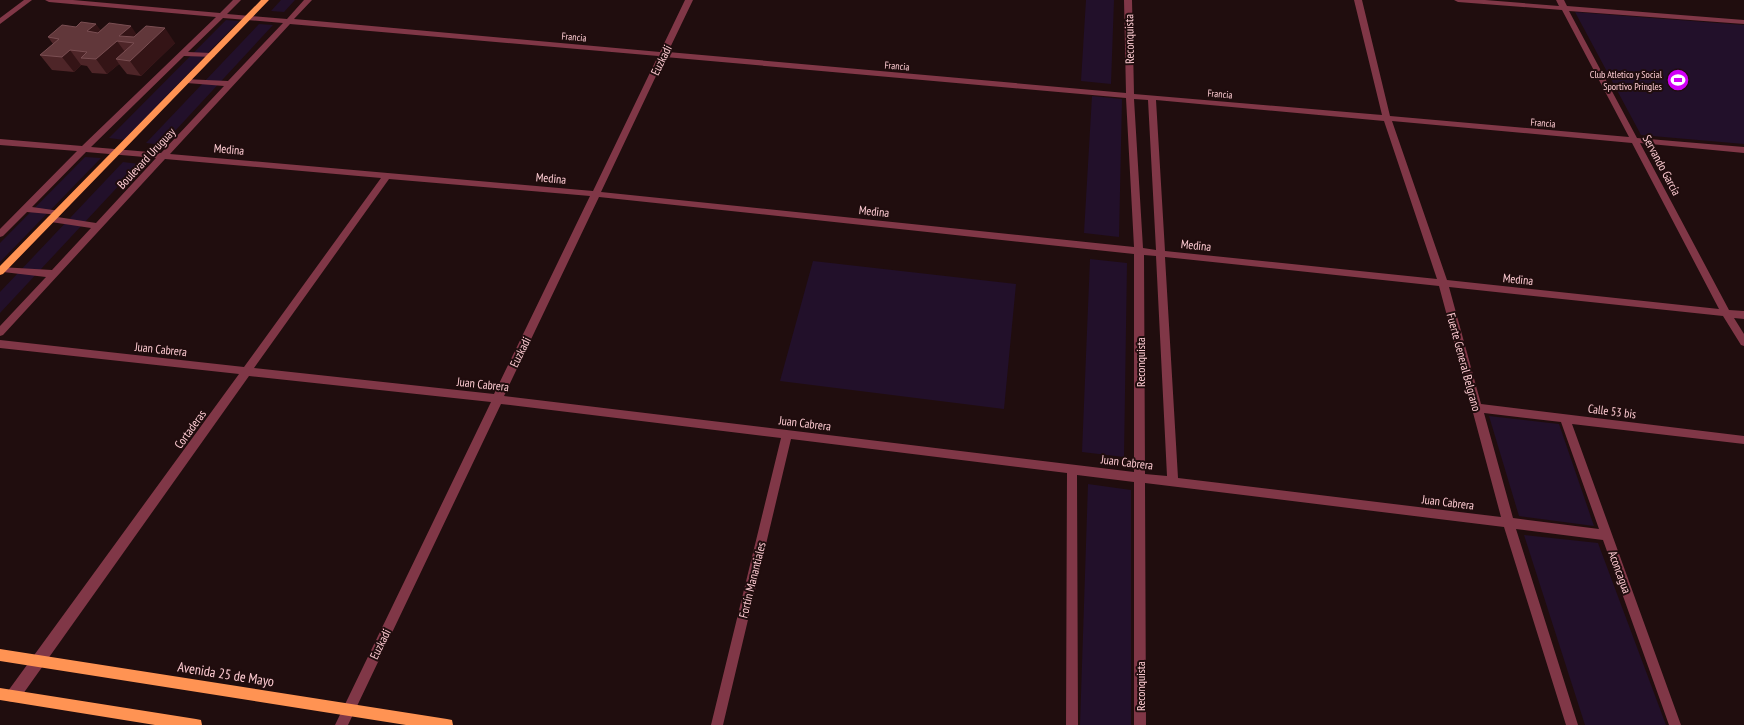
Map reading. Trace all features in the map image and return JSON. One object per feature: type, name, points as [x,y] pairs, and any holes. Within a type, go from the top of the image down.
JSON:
[{"type":"main road","name":"Boulevard Uruguay","points":[[1,270],[265,0]]},
{"type":"main road","name":"Avenida 25 de Mayo","points":[[0,655],[447,725]]},
{"type":"main road","points":[[0,694],[196,725]]},
{"type":"street","points":[[0,22],[28,0]]},
{"type":"street","name":"Francia","points":[[48,0],[1744,150]]},
{"type":"street","points":[[0,234],[84,149],[237,0]]},
{"type":"street","name":"Boulevard Uruguay","points":[[0,332],[165,156],[308,0]]},
{"type":"street","name":"Euzkadi","points":[[341,725],[690,0]]},
{"type":"street","name":"Reconquista","points":[[1128,0],[1130,96],[1139,251],[1140,725]]},
{"type":"street","name":"Fuerte General Belgrano","points":[[1358,0],[1387,119],[1443,283],[1508,522],[1572,725]]},
{"type":"street","points":[[1458,0],[1744,22]]},
{"type":"street","name":"Servando García","points":[[1560,0],[1726,313],[1744,342]]},
{"type":"street","points":[[182,54],[211,56]]},
{"type":"street","points":[[186,81],[231,84]]},
{"type":"street","points":[[1152,98],[1173,481]]},
{"type":"street","name":"Medina","points":[[0,142],[118,151],[596,194],[1744,315]]},
{"type":"street","name":"Cortaderas","points":[[13,696],[40,661],[387,176]]},
{"type":"street","points":[[25,209],[99,226]]},
{"type":"street","points":[[1,270],[54,274]]},
{"type":"street","name":"Juan Cabrera","points":[[0,344],[498,399],[1606,535]]},
{"type":"street","name":"Calle 53 bis","points":[[1477,408],[1744,440]]},
{"type":"street","name":"Aconcagua","points":[[1565,418],[1675,725]]},
{"type":"street","name":"Fortín Manantiales","points":[[717,725],[787,434]]},
{"type":"street","points":[[1072,469],[1072,725]]},
{"type":"shaded area","points":[[281,0],[295,0],[284,12],[271,11]]},
{"type":"shaded area","points":[[1086,0],[1114,0],[1111,84],[1081,81]]},
{"type":"shaded area","name":"Club Atletico y Social Sportivo Pringles","points":[[1575,12],[1744,25],[1744,144],[1641,135]]},
{"type":"shaded area","points":[[226,20],[239,21],[124,140],[109,138]]},
{"type":"shaded area","points":[[259,24],[273,25],[162,145],[146,143]]},
{"type":"shaded area","points":[[1092,96],[1122,99],[1119,237],[1084,233]]},
{"type":"shaded area","points":[[85,157],[101,158],[0,262],[0,243]]},
{"type":"shaded area","points":[[123,162],[139,164],[0,313],[0,292]]},
{"type":"shaded area","points":[[1090,259],[1127,263],[1124,457],[1082,452]]},
{"type":"shaded area","points":[[813,261],[1016,284],[1004,409],[780,381]]},
{"type":"shaded area","points":[[1489,416],[1559,424],[1594,526],[1519,516]]},
{"type":"shaded area","points":[[1088,484],[1131,490],[1131,725],[1080,725]]},
{"type":"shaded area","points":[[1524,535],[1598,543],[1666,725],[1585,725]]},
{"type":"building","points":[[81,22],[96,24],[87,31],[98,33],[109,23],[131,26],[119,36],[134,37],[146,26],[165,28],[130,61],[116,59],[134,43],[117,41],[96,59],[81,58],[87,52],[70,50],[62,57],[40,55],[59,39],[48,37],[62,25],[76,27]]},
{"type":"place","name":"Club Atletico y Social Sportivo Pringles","points":[[1678,80]]}]
